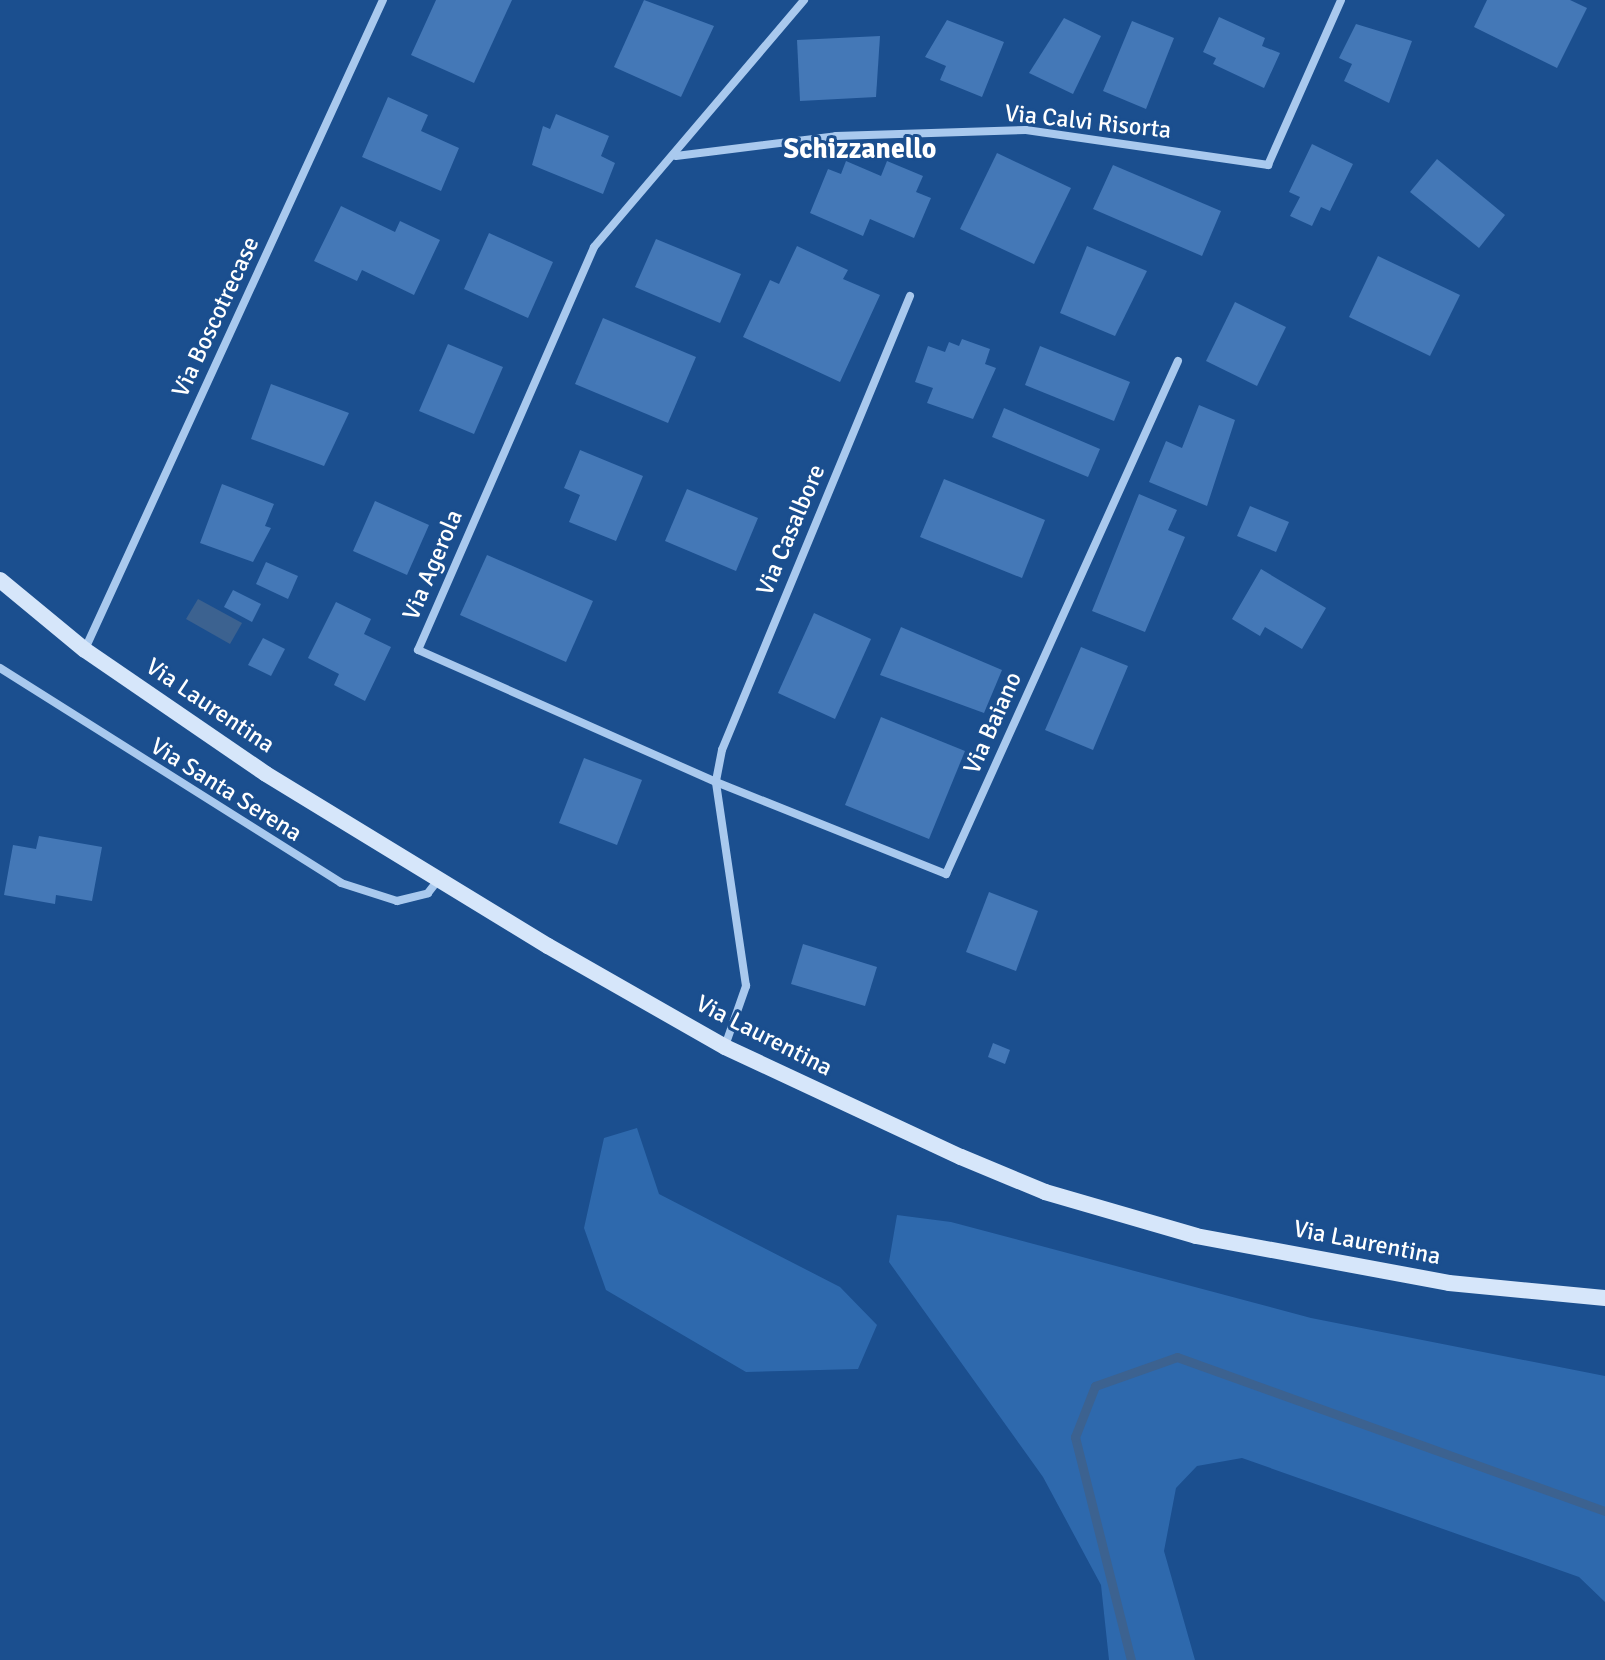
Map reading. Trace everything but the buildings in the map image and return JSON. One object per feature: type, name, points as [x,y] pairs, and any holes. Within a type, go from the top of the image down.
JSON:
[{"type":"main road","name":"Via Laurentina","points":[[0,580],[85,650],[266,774],[440,879],[725,1047],[1010,1178],[1196,1236],[1449,1283],[1605,1298]]},
{"type":"street","name":"Via Boscotrecase","points":[[85,650],[383,0]]},
{"type":"street","name":"Via Agerola","points":[[716,782],[418,650],[594,247],[675,156],[804,0]]},
{"type":"street","name":"Via Calvi Risorta","points":[[675,156],[836,136],[1026,130],[1268,165],[1341,0]]},
{"type":"street","name":"Via Casalbore","points":[[716,782],[722,750],[910,296]]},
{"type":"street","name":"Via Baiano","points":[[716,782],[946,874],[1178,361]]},
{"type":"street","name":"Via Santa Serena","points":[[0,668],[341,883],[397,901],[428,893],[440,879]]},
{"type":"street","points":[[716,782],[746,986],[725,1047]]},
{"type":"shaded area","points":[[198,599],[242,623],[230,644],[186,619]]},
{"type":"shaded area","points":[[637,1128],[659,1194],[840,1287],[877,1325],[858,1369],[746,1372],[606,1290],[584,1228],[604,1138]]},
{"type":"shaded area","points":[[897,1215],[951,1222],[1311,1318],[1605,1376],[1605,1602],[1579,1577],[1242,1458],[1197,1466],[1176,1488],[1164,1551],[1195,1660],[1109,1660],[1101,1585],[1043,1477],[889,1262]]},
{"type":"waterway","points":[[1131,1660],[1075,1437],[1095,1386],[1177,1357],[1605,1511]]},
{"type":"district","name":"Schizzanello","points":[[860,149]]}]
